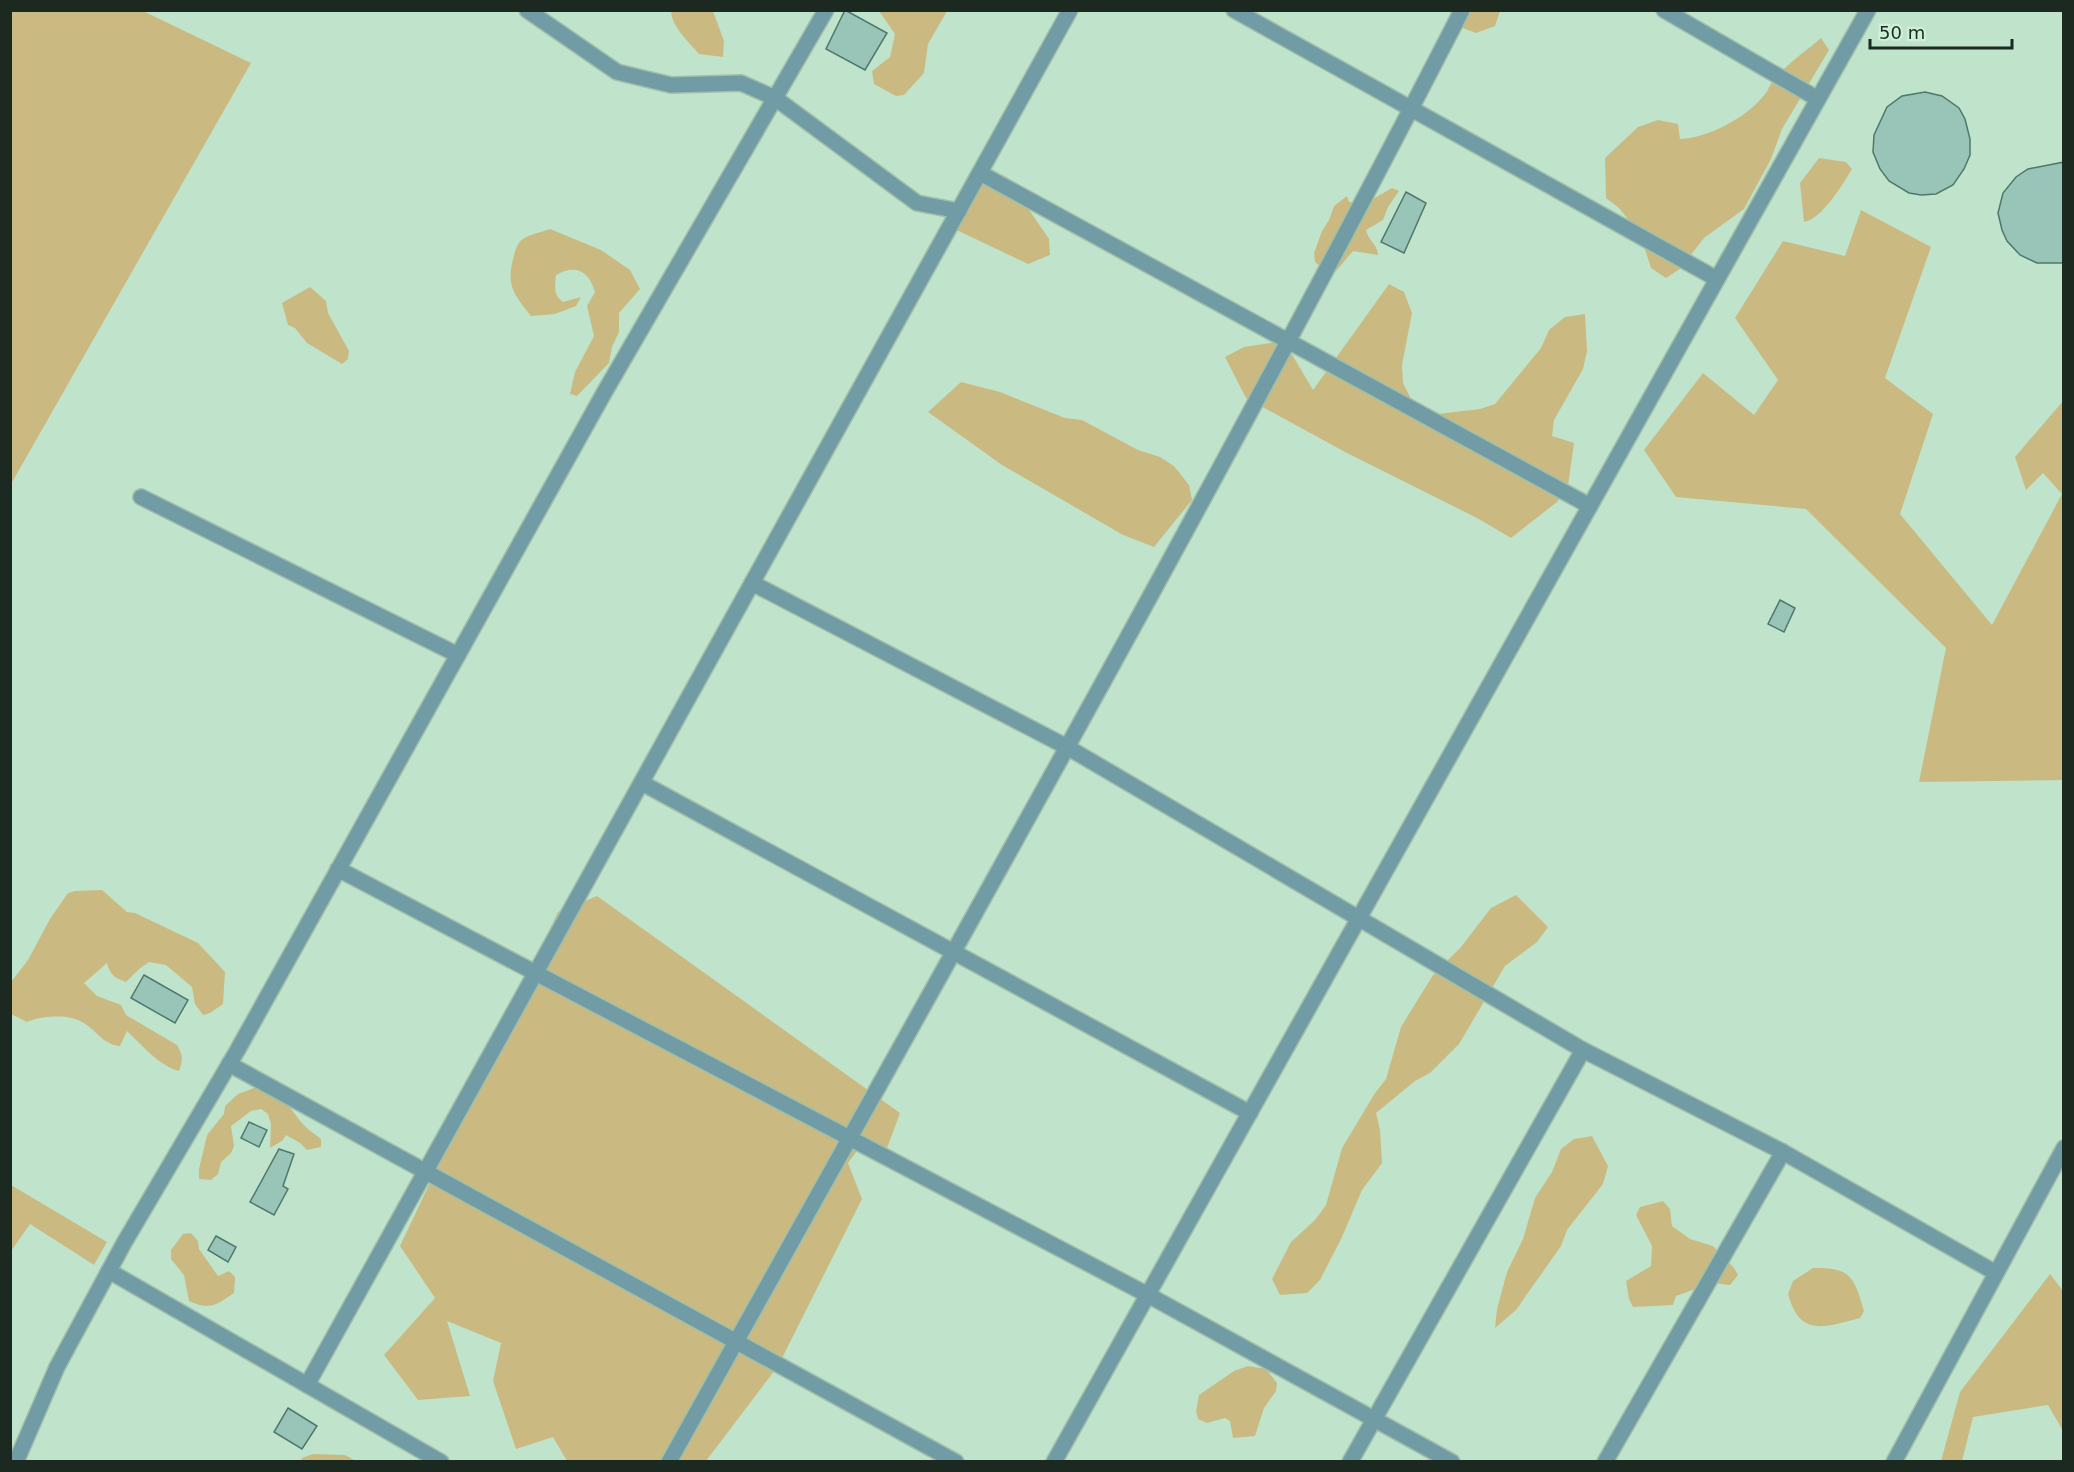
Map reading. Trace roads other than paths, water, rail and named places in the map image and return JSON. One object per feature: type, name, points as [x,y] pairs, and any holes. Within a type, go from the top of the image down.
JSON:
[{"type":"street","points":[[527,10],[617,72],[670,85],[741,83],[775,99],[917,203],[959,211]]},
{"type":"street","points":[[16,1461],[57,1367],[109,1271],[229,1064],[604,393],[826,10]]},
{"type":"street","points":[[307,1385],[1070,10]]},
{"type":"street","points":[[1234,10],[1717,279]]},
{"type":"street","points":[[669,1461],[1149,599],[1462,10]]},
{"type":"street","points":[[1665,10],[1818,99]]},
{"type":"street","points":[[1054,1461],[1868,10]]},
{"type":"street","points":[[980,172],[1590,506]]},
{"type":"street","points":[[141,497],[458,655]]},
{"type":"street","points":[[752,583],[1067,747],[1583,1050],[1783,1152],[1996,1273]]},
{"type":"street","points":[[642,783],[1250,1113]]},
{"type":"street","points":[[338,869],[1148,1295],[1452,1461]]},
{"type":"street","points":[[1350,1461],[1583,1050]]},
{"type":"street","points":[[229,1064],[956,1461]]},
{"type":"street","points":[[1894,1461],[2064,1149]]},
{"type":"street","points":[[1605,1461],[1783,1152]]},
{"type":"street","points":[[109,1271],[441,1461]]}]
